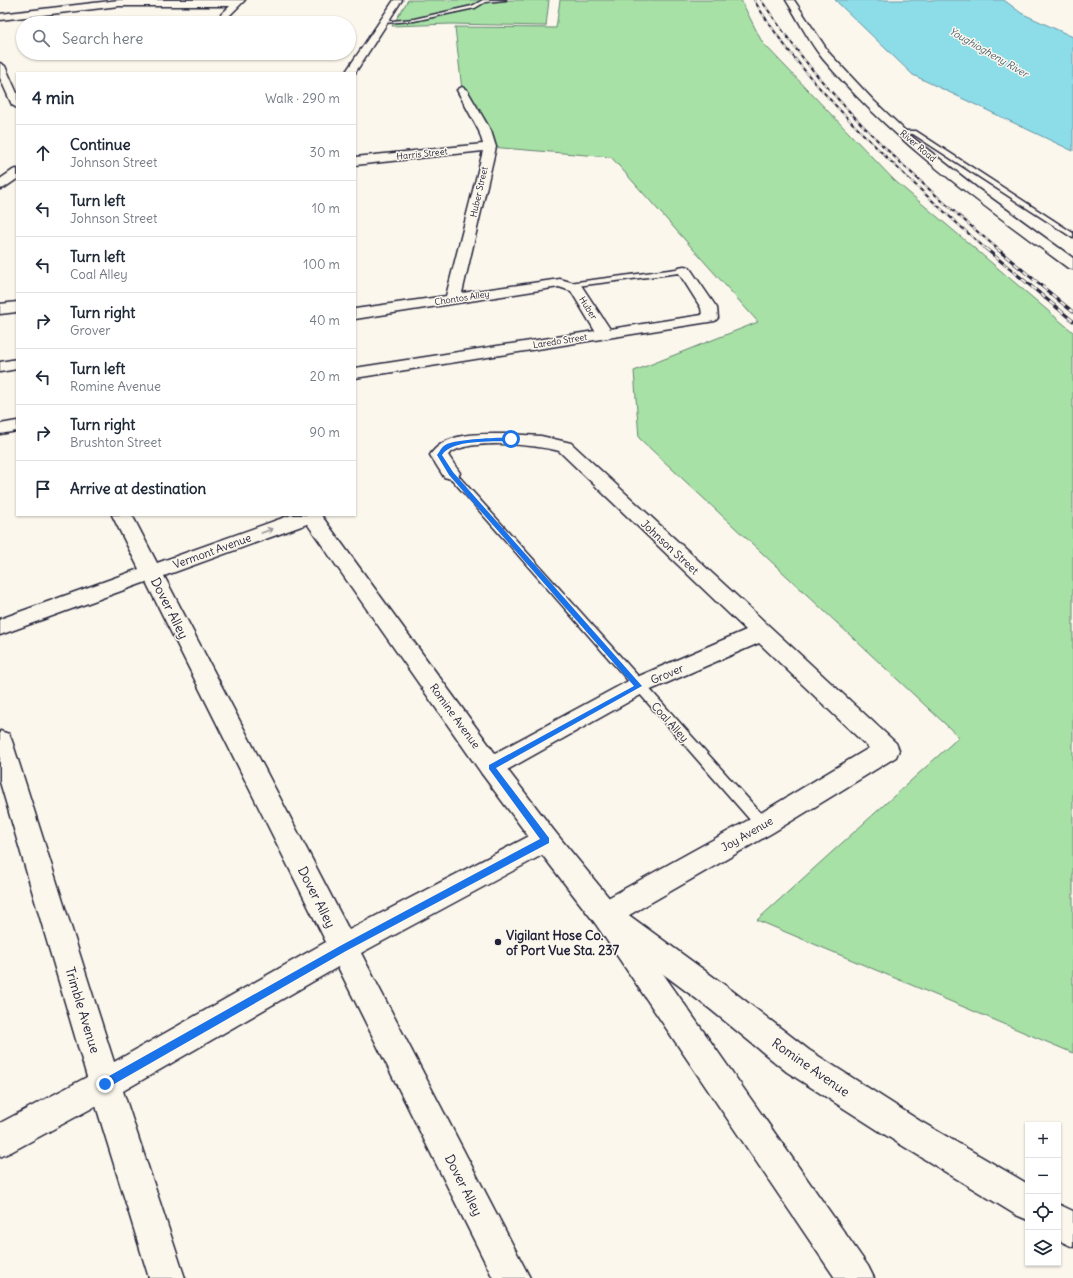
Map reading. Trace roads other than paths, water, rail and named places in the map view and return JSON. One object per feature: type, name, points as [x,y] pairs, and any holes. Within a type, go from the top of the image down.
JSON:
[{"type":"street","points":[[351,72],[398,0]]},
{"type":"street","name":"River Road","points":[[790,0],[826,56],[870,103],[901,132],[974,192],[1073,265]]},
{"type":"street","points":[[0,17],[119,3],[239,1]]},
{"type":"street","points":[[223,16],[239,1]]},
{"type":"street","points":[[0,66],[13,104]]},
{"type":"street","points":[[462,90],[485,131],[490,147]]},
{"type":"street","name":"Harris Street","points":[[356,161],[490,147]]},
{"type":"street","name":"Huber Street","points":[[453,299],[490,147]]},
{"type":"street","points":[[0,185],[16,174]]},
{"type":"street","name":"Laredo Street","points":[[356,373],[710,318],[710,308],[684,270]]},
{"type":"street","name":"Chontos Alley","points":[[356,314],[560,283],[569,285]]},
{"type":"street","name":"Huber","points":[[569,285],[576,288],[605,334]]},
{"type":"street","points":[[0,309],[16,307]]},
{"type":"street","points":[[0,367],[16,364]]},
{"type":"street","points":[[0,429],[16,426]]},
{"type":"street","name":"Johnson Street","points":[[451,474],[439,455],[449,446],[468,442],[511,439],[542,441],[565,447],[887,750]]},
{"type":"street","name":"Dover Alley","points":[[123,516],[512,1278]]},
{"type":"street","name":"Vermont Avenue","points":[[0,627],[308,516]]},
{"type":"street","name":"Romine Avenue","points":[[312,516],[491,767],[546,840],[605,914],[856,1278]]},
{"type":"street","name":"Grover","points":[[491,767],[638,686],[761,633]]},
{"type":"street","name":"Trimble Avenue","points":[[0,741],[105,1084],[167,1278]]},
{"type":"street","name":"Joy Avenue","points":[[605,914],[763,826],[887,750]]},
{"type":"street","points":[[0,1141],[105,1084],[343,948],[546,840]]},
{"type":"street","name":"Romine Avenue","points":[[605,914],[720,999],[798,1061],[909,1132],[1025,1201]]},
{"type":"street","points":[[1061,1223],[1073,1230]]},
{"type":"lane","points":[[383,22],[414,20],[473,7],[484,0],[504,0]]},
{"type":"lane","points":[[901,132],[914,132],[1073,236]]},
{"type":"lane","points":[[569,285],[684,270]]},
{"type":"lane","name":"Coal Alley","points":[[451,474],[763,826]]},
{"type":"water","name":"Youghiogheny River","points":[[835,0],[1004,0],[1021,13],[1073,37],[1073,151],[913,75]]},
{"type":"railway","points":[[754,0],[779,38],[837,107],[912,182],[986,249]]},
{"type":"railway","points":[[761,0],[810,66],[847,109],[888,151],[953,211],[998,249]]},
{"type":"railway","points":[[985,248],[1073,321]]},
{"type":"railway","points":[[996,248],[1073,312]]},
{"type":"place","name":"Vigilant Hose Co. of Port Vue Sta. 237","points":[[498,942]]}]
